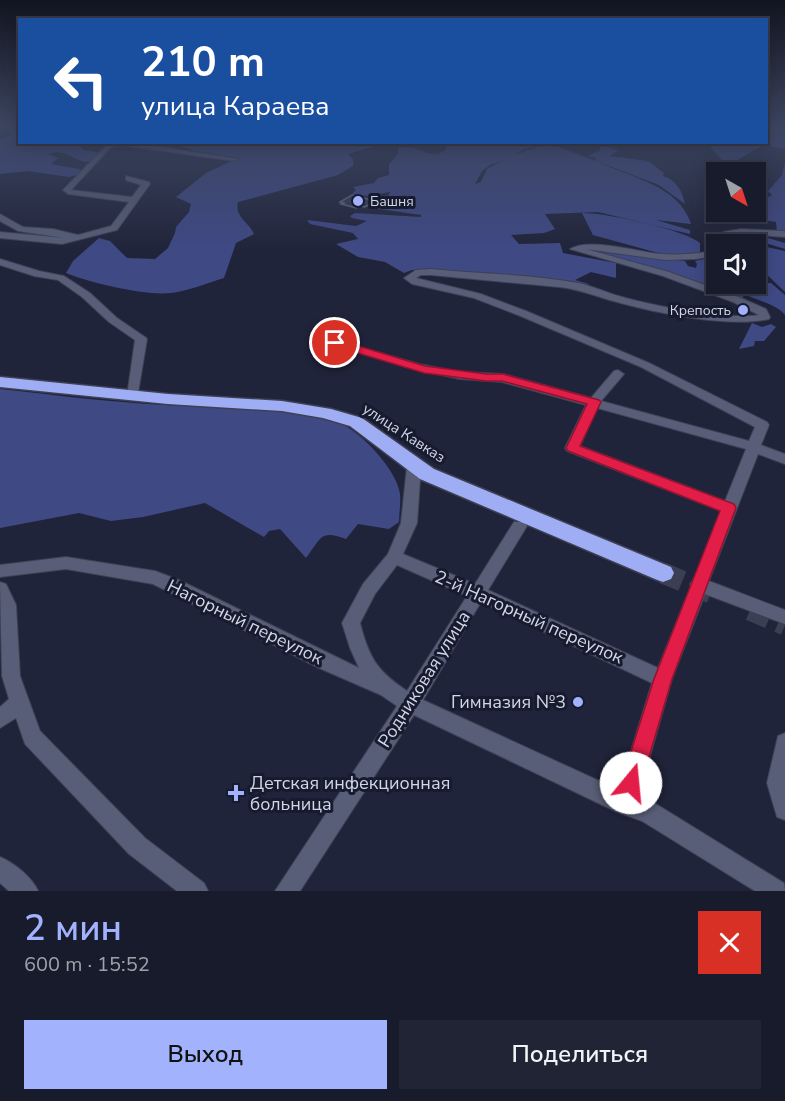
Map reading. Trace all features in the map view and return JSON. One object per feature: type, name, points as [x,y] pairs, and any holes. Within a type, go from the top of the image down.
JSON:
[{"type":"highway","name":"улица Кавказ","points":[[0,382],[133,396],[282,406],[325,413],[356,422],[414,466],[452,486],[663,573]]},
{"type":"street","points":[[87,169],[67,190],[68,192],[133,200]]},
{"type":"street","points":[[0,235],[62,241],[114,228],[146,184],[129,178]]},
{"type":"street","points":[[0,217],[21,229],[53,232],[78,238]]},
{"type":"street","points":[[625,804],[663,679],[698,584],[762,425],[645,365],[477,296],[416,282],[409,278],[419,272],[431,272],[578,286],[622,300],[651,306],[739,318],[762,318],[765,316],[762,311],[737,300],[666,274],[575,249],[588,246],[675,259],[694,258],[711,254],[726,234],[747,231],[762,234],[785,234]]},
{"type":"street","points":[[0,262],[37,274],[61,278],[86,295],[113,320],[141,339],[133,396]]},
{"type":"street","points":[[335,343],[424,369],[486,378],[503,378],[753,447],[785,459]]},
{"type":"street","points":[[618,374],[594,402],[572,448],[729,508]]},
{"type":"street","points":[[388,689],[375,677],[358,652],[351,623],[369,589],[394,557],[409,523],[414,466]]},
{"type":"street","name":"Родниковая улица","points":[[288,891],[410,704],[519,526]]},
{"type":"street","name":"2-й Нагорный переулок","points":[[394,557],[478,593],[663,679]]},
{"type":"street","name":"Нагорный переулок","points":[[0,571],[66,563],[155,578],[325,662],[388,689],[410,704],[625,804],[648,812],[776,891]]},
{"type":"street","points":[[698,584],[785,616]]},
{"type":"street","points":[[0,590],[8,605],[11,676],[32,737],[137,846],[196,891]]},
{"type":"street","points":[[0,719],[21,701]]},
{"type":"street","points":[[785,742],[777,783],[785,809]]},
{"type":"street","points":[[0,868],[26,891]]},
{"type":"shaded area","points":[[0,169],[78,169],[82,174],[69,177],[28,171],[0,174]]},
{"type":"shaded area","points":[[215,169],[349,169],[338,175],[238,202],[240,216],[254,234],[236,243],[224,278],[184,291],[147,293],[89,281],[66,273],[73,261],[99,238],[110,241],[127,258],[155,259],[168,248],[176,227],[189,212],[191,204],[176,197],[206,173]]},
{"type":"shaded area","points":[[389,169],[485,169],[475,184],[481,182],[488,169],[614,169],[651,184],[676,200],[685,211],[691,224],[656,220],[690,230],[690,234],[598,212],[545,214],[555,229],[544,233],[511,235],[519,244],[560,243],[563,253],[616,263],[616,278],[591,272],[575,280],[589,284],[586,286],[429,271],[412,270],[404,273],[385,262],[358,257],[336,244],[358,239],[353,233],[310,224],[307,220],[356,226],[367,221],[350,216],[355,213],[421,217],[421,215],[379,209],[379,205],[383,205],[381,203],[388,199],[408,195],[387,198],[390,192],[368,196],[352,194],[356,190],[353,187],[374,183],[378,178],[389,175]]},
{"type":"shaded area","points":[[616,169],[658,169],[664,173],[663,176],[678,186],[685,204],[659,185]]},
{"type":"shaded area","points":[[785,169],[785,236],[777,232],[776,222],[766,220],[766,198],[772,195],[768,191]]},
{"type":"shaded area","points":[[582,213],[626,219],[677,232],[700,243],[700,254],[669,256],[593,235]]},
{"type":"shaded area","points":[[766,238],[785,243],[785,249],[766,243]]},
{"type":"shaded area","points":[[766,247],[785,251],[785,292],[766,274]]},
{"type":"shaded area","points":[[586,248],[685,261],[688,266],[696,268],[695,261],[706,259],[706,289],[584,252]]},
{"type":"shaded area","points":[[766,283],[771,283],[785,295],[785,315],[774,306],[745,294],[766,294]]},
{"type":"shaded area","points":[[735,294],[741,294],[750,302],[734,297]]},
{"type":"shaded area","points":[[752,323],[762,327],[771,324],[776,327],[764,341],[755,341],[754,346],[739,349]]},
{"type":"shaded area","points":[[0,389],[143,404],[279,410],[323,417],[349,428],[377,453],[385,464],[400,494],[399,522],[389,529],[358,524],[346,539],[326,535],[318,541],[306,558],[280,529],[269,531],[264,537],[205,503],[143,517],[111,521],[79,513],[0,528]]},
{"type":"building","name":"Башня","points":[[352,195],[376,201],[365,207],[356,208],[341,204],[344,203],[340,202]]},
{"type":"tunnel","points":[[663,573],[713,594]]},
{"type":"tunnel","points":[[750,610],[785,625]]},
{"type":"place","name":"Башня","points":[[358,201]]},
{"type":"place","name":"Крепость","points":[[743,310]]},
{"type":"place","name":"Гимназия №3","points":[[578,702]]},
{"type":"place","name":"Детская инфекционная больница","points":[[236,793]]},
{"type":"route","points":[[335,343],[424,369],[486,378],[503,378],[594,402],[572,448],[729,508],[663,679],[631,783]]}]
